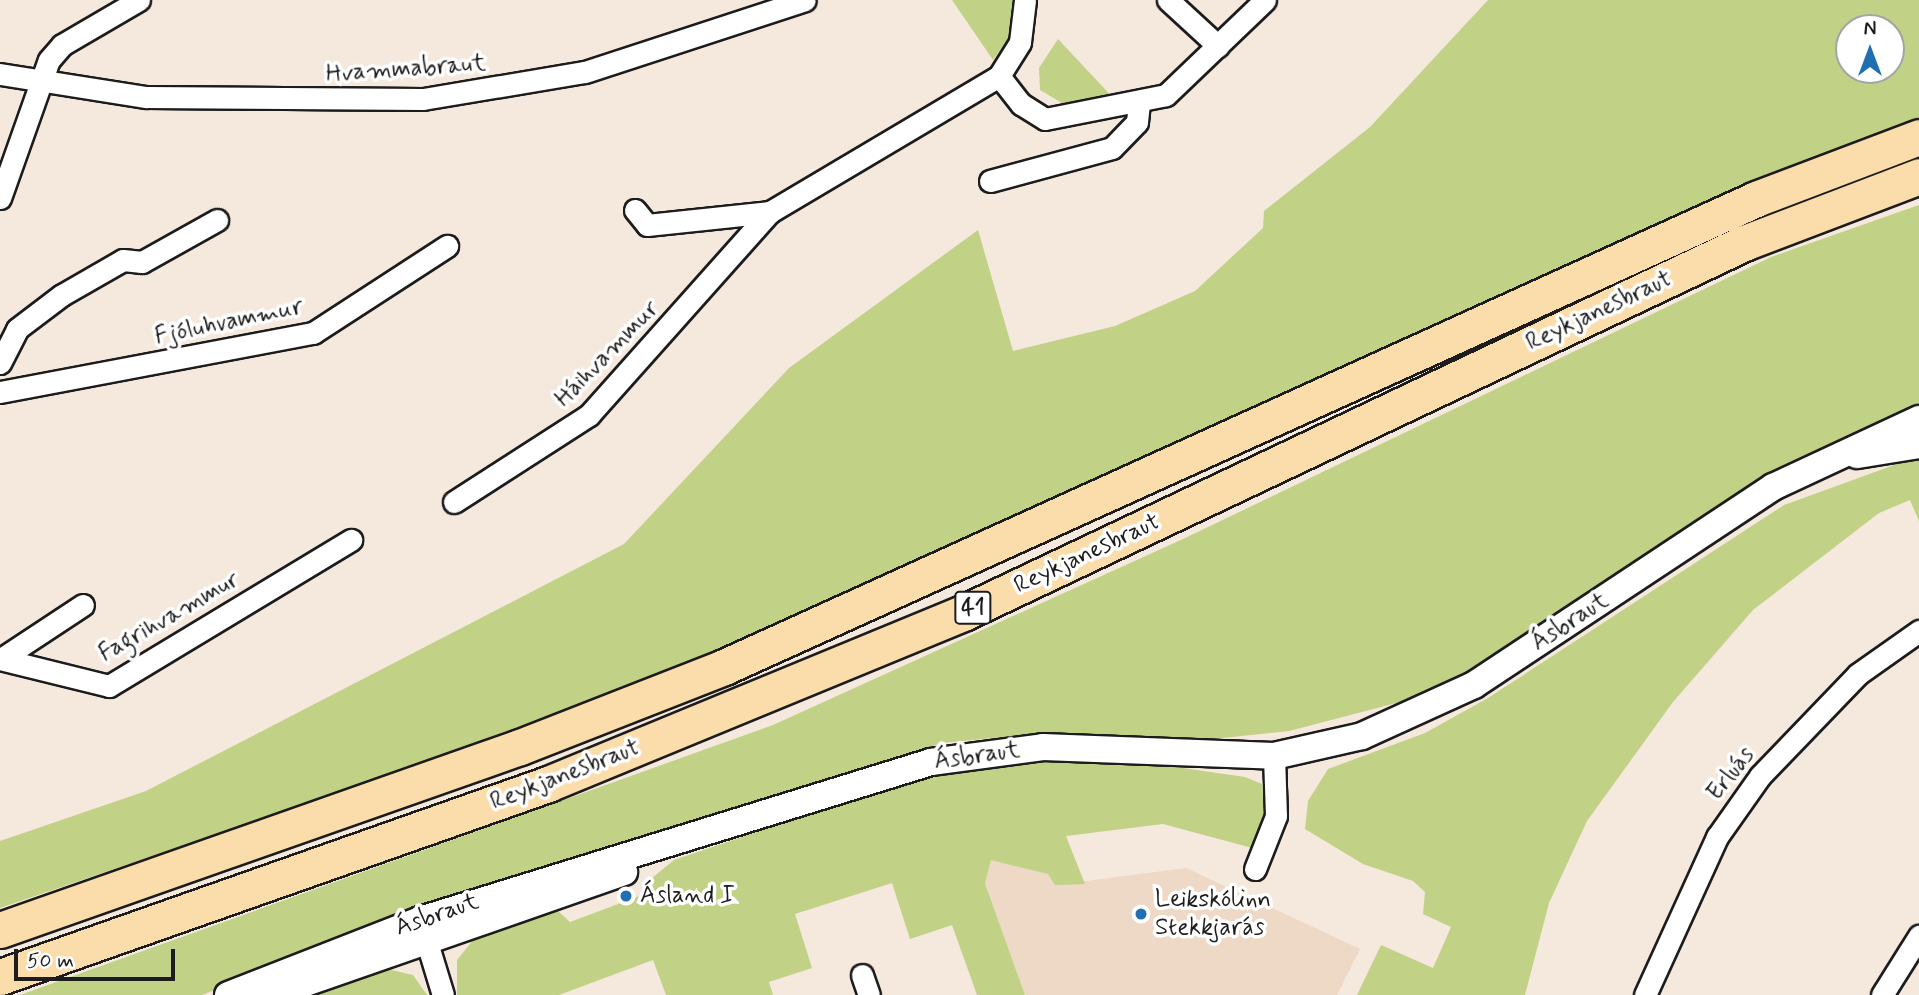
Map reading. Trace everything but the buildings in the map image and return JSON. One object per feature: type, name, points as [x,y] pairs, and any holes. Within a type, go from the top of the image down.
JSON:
[{"type":"highway","name":"Reykjanesbraut","points":[[0,930],[520,747],[724,667],[1744,205],[1919,137]]},
{"type":"highway","name":"Reykjanesbraut","points":[[0,977],[548,784],[950,619],[1744,243],[1919,176]]},
{"type":"street","points":[[0,198],[40,83],[62,45],[139,0]]},
{"type":"street","name":"Hvammabraut","points":[[0,74],[40,83],[227,101],[423,99],[586,72],[805,0]]},
{"type":"street","name":"Háihvammur","points":[[454,502],[589,415],[770,212],[999,76],[1020,42],[1024,0]]},
{"type":"street","points":[[1168,0],[1218,46]]},
{"type":"street","points":[[999,76],[1021,104],[1045,119],[1166,95],[1265,0]]},
{"type":"street","points":[[990,181],[1112,148],[1137,122],[1139,102]]},
{"type":"street","name":"Háihvammur","points":[[635,210],[647,225],[770,212]]},
{"type":"street","points":[[0,363],[17,329],[62,295],[122,260],[142,262],[217,220]]},
{"type":"street","name":"Fjóluhvammur","points":[[0,392],[313,334],[447,246]]},
{"type":"street","name":"Ásbraut","points":[[228,995],[424,933],[886,775],[990,750],[1274,756],[1362,736],[1433,707],[1734,509],[1852,456],[1919,419]]},
{"type":"street","name":"Ásbraut","points":[[1852,456],[1919,445]]},
{"type":"street","name":"Fagrihvammur","points":[[0,659],[109,686],[351,540]]},
{"type":"street","name":"Fagrihvammur","points":[[0,659],[83,605]]},
{"type":"street","name":"Erluás","points":[[1645,995],[1699,871],[1760,776],[1858,674],[1919,631]]},
{"type":"street","points":[[1255,869],[1276,816],[1274,756]]},
{"type":"street","points":[[424,933],[443,995]]},
{"type":"street","name":"Ásbraut","points":[[271,995],[424,933]]},
{"type":"street","points":[[1882,995],[1919,936]]},
{"type":"shaded area","name":"Leikskólinn Stekkjarás","points":[[999,859],[1048,874],[1056,885],[1186,868],[1360,949],[1337,995],[1025,995],[985,882],[991,860]]},
{"type":"green space","points":[[952,0],[1015,0],[1011,35],[993,60]]},
{"type":"green space","points":[[1488,0],[1919,0],[1919,127],[717,653],[377,779],[0,908],[0,841],[146,791],[624,544],[789,368],[978,230],[1013,351],[1115,326],[1195,291],[1263,228],[1264,211],[1370,127]]},
{"type":"green space","points":[[1058,39],[1116,101],[1062,103],[1040,90],[1039,68]]},
{"type":"green space","points":[[1919,205],[1919,414],[1427,695],[1289,731],[1204,740],[1033,734],[942,743],[330,944],[202,995],[20,995],[773,725],[1183,539],[1771,257]]},
{"type":"green space","points":[[1919,456],[1919,521],[1910,500],[1879,513],[1753,610],[1673,702],[1587,821],[1549,903],[1525,995],[1357,995],[1381,945],[1433,968],[1451,927],[1423,914],[1425,892],[1413,881],[1363,864],[1305,829],[1308,801],[1328,769],[1425,733],[1488,698],[1784,505]]},
{"type":"green space","points":[[1014,758],[1114,758],[1245,777],[1262,784],[1272,811],[1256,849],[1163,824],[1066,836],[1085,884],[1055,885],[1048,874],[991,860],[985,883],[1025,995],[977,995],[952,925],[910,939],[892,883],[795,914],[812,968],[769,982],[773,995],[666,995],[653,960],[559,995],[457,995],[457,960],[478,934],[537,913],[558,911],[570,922],[653,891],[652,878],[674,860],[910,780]]},
{"type":"green space","points":[[383,968],[413,975],[427,995],[294,995]]},
{"type":"place","name":"Ásland I","points":[[626,896]]},
{"type":"place","name":"Leikskólinn Stekkjarás","points":[[1141,914]]}]
